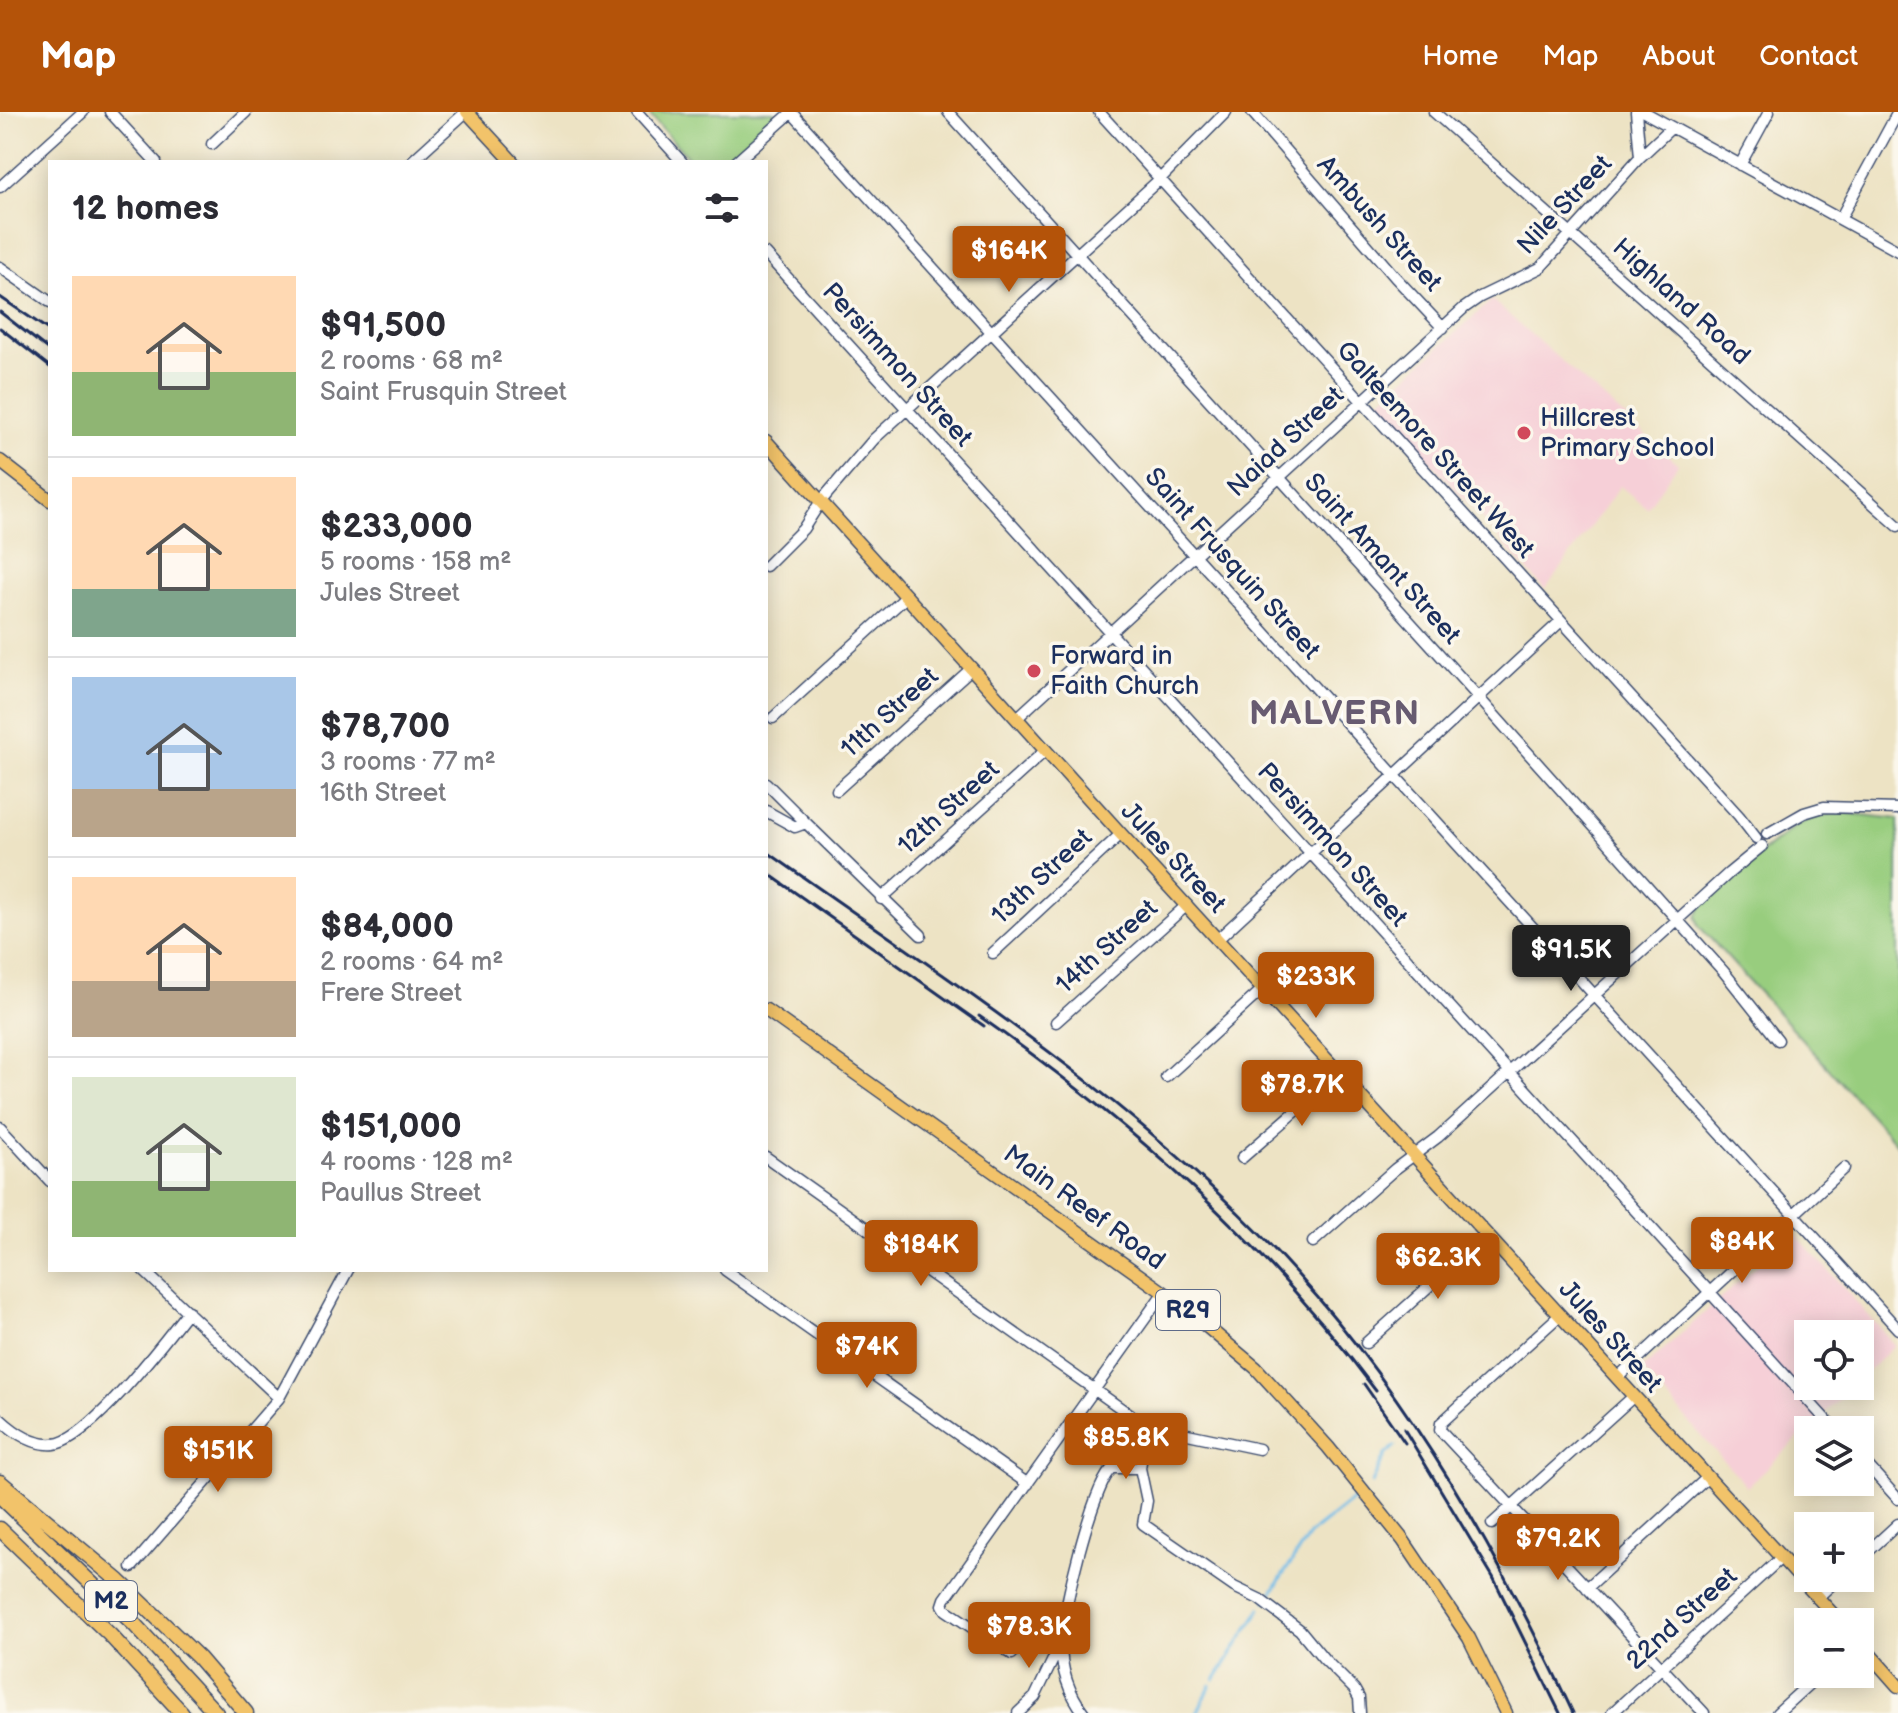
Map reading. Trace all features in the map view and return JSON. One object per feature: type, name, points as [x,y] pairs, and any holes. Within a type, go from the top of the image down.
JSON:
[{"type":"highway","points":[[0,1482],[119,1581],[199,1658],[246,1713]]},
{"type":"highway","name":"M2","points":[[0,1496],[135,1625],[216,1713]]},
{"type":"highway","name":"M2","points":[[0,1529],[110,1635],[182,1713]]},
{"type":"main road","points":[[466,112],[511,160]]},
{"type":"main road","name":"Jules Street","points":[[768,443],[1827,1608]]},
{"type":"main road","points":[[0,461],[48,498]]},
{"type":"main road","name":"Main Reef Road","points":[[768,1011],[1164,1292],[1200,1319],[1264,1377],[1380,1509],[1427,1573],[1463,1627],[1506,1713]]},
{"type":"main road","points":[[1874,1659],[1898,1686]]},
{"type":"street","points":[[0,187],[83,112]]},
{"type":"street","points":[[110,112],[154,160]]},
{"type":"street","points":[[212,144],[246,112]]},
{"type":"street","points":[[413,160],[466,112]]},
{"type":"street","points":[[637,112],[680,160]]},
{"type":"street","points":[[738,160],[792,112]]},
{"type":"street","name":"Saint Frusquin Street","points":[[792,112],[1898,1329]]},
{"type":"street","name":"Saint Amant Street","points":[[948,112],[1678,920],[1778,1040]]},
{"type":"street","name":"Galteemore Street West","points":[[1099,112],[1762,839]]},
{"type":"street","points":[[768,564],[803,529],[821,501],[865,449],[1160,179],[1226,112]]},
{"type":"street","name":"Ambush Street","points":[[1252,112],[1443,328]]},
{"type":"street","name":"Highland Road","points":[[1434,112],[1898,526]]},
{"type":"street","points":[[1636,112],[1640,157]]},
{"type":"street","points":[[1644,112],[1898,251]]},
{"type":"street","points":[[1740,165],[1769,112]]},
{"type":"street","points":[[1840,219],[1898,112]]},
{"type":"street","name":"Nile Street","points":[[1480,297],[1535,273],[1640,157],[1671,128]]},
{"type":"street","name":"Persimmon Street","points":[[768,256],[1822,1416]]},
{"type":"street","points":[[0,267],[48,301]]},
{"type":"street","name":"Naiad Street","points":[[1017,718],[1480,297]]},
{"type":"street","points":[[773,718],[907,596]]},
{"type":"street","points":[[1218,939],[1561,621]]},
{"type":"street","name":"11th Street","points":[[837,790],[972,668]]},
{"type":"street","name":"12th Street","points":[[881,899],[1046,750]]},
{"type":"street","points":[[768,785],[921,935]]},
{"type":"street","points":[[1313,1242],[1509,1073],[1748,856],[1762,839],[1804,813],[1824,807],[1898,809]]},
{"type":"street","points":[[768,812],[795,827],[806,823]]},
{"type":"street","name":"13th Street","points":[[993,953],[1121,834]]},
{"type":"street","name":"14th Street","points":[[1056,1022],[1187,905]]},
{"type":"street","points":[[1166,1077],[1263,989]]},
{"type":"street","points":[[1242,1158],[1340,1073]]},
{"type":"street","points":[[0,1127],[48,1179]]},
{"type":"street","points":[[768,1158],[1094,1392],[1147,1424],[1259,1449]]},
{"type":"street","points":[[1617,1378],[1844,1168]]},
{"type":"street","points":[[1366,1343],[1487,1234]]},
{"type":"street","points":[[145,1272],[279,1398]]},
{"type":"street","points":[[132,1567],[279,1398],[347,1272]]},
{"type":"street","points":[[728,1272],[1028,1484]]},
{"type":"street","points":[[1012,1654],[946,1610],[943,1605],[945,1599],[1164,1292]]},
{"type":"street","points":[[0,1419],[14,1432],[31,1440],[56,1444],[71,1438],[128,1383],[188,1311]]},
{"type":"street","points":[[1560,1315],[1441,1423],[1440,1430],[1704,1713]]},
{"type":"street","points":[[1492,1524],[1634,1396]]},
{"type":"street","points":[[1147,1424],[1140,1468],[1147,1495],[1142,1521],[1145,1527],[1234,1587],[1259,1599],[1300,1630],[1354,1689],[1359,1698],[1360,1713]]},
{"type":"street","points":[[1084,1713],[1067,1685],[1061,1643],[1063,1617],[1088,1520],[1103,1480],[1113,1468],[1140,1468]]},
{"type":"street","points":[[1874,1472],[1898,1499]]},
{"type":"street","points":[[1587,1588],[1708,1477]]},
{"type":"street","points":[[1874,1546],[1898,1524]]},
{"type":"street","name":"22nd Street","points":[[1612,1713],[1781,1558]]},
{"type":"street","points":[[1817,1598],[1824,1592]]},
{"type":"street","points":[[1018,1713],[1035,1697],[1061,1643]]},
{"type":"street","points":[[1777,1713],[1805,1688]]},
{"type":"shaded area","name":"Hillcrest Primary School","points":[[1492,300],[1678,464],[1647,508],[1620,486],[1545,590],[1378,402]]},
{"type":"shaded area","points":[[1794,1232],[1873,1320],[1794,1320],[1794,1400],[1838,1400],[1822,1416],[1794,1416],[1794,1442],[1747,1487],[1642,1369]]},
{"type":"shaded area","points":[[1874,1322],[1895,1345],[1874,1365]]},
{"type":"green space","points":[[647,112],[776,114],[727,160],[690,160]]},
{"type":"green space","points":[[1845,813],[1898,819],[1898,1145],[1699,926],[1696,917],[1724,884],[1794,827],[1818,817]]},
{"type":"waterway","points":[[1372,1483],[1385,1455],[1395,1446]]},
{"type":"waterway","points":[[1266,1601],[1309,1535],[1354,1499]]},
{"type":"waterway","points":[[1215,1680],[1261,1608]]},
{"type":"waterway","points":[[1197,1713],[1211,1685]]},
{"type":"railway","points":[[0,297],[48,330]]},
{"type":"railway","points":[[0,312],[48,349]]},
{"type":"railway","points":[[0,328],[48,365]]},
{"type":"railway","points":[[768,852],[975,998],[1111,1100],[1239,1213],[1298,1275],[1380,1376],[1452,1484],[1515,1597],[1573,1713]]},
{"type":"railway","points":[[768,873],[984,1026]]},
{"type":"railway","points":[[979,1016],[1089,1098],[1192,1187],[1288,1284],[1376,1391]]},
{"type":"railway","points":[[1364,1384],[1405,1443]]},
{"type":"railway","points":[[1404,1429],[1493,1577],[1560,1713]]},
{"type":"place","name":"Hillcrest Primary School","points":[[1524,433]]},
{"type":"place","name":"Forward in Faith Church","points":[[1034,671]]},
{"type":"district","name":"MALVERN","points":[[1335,713]]}]
